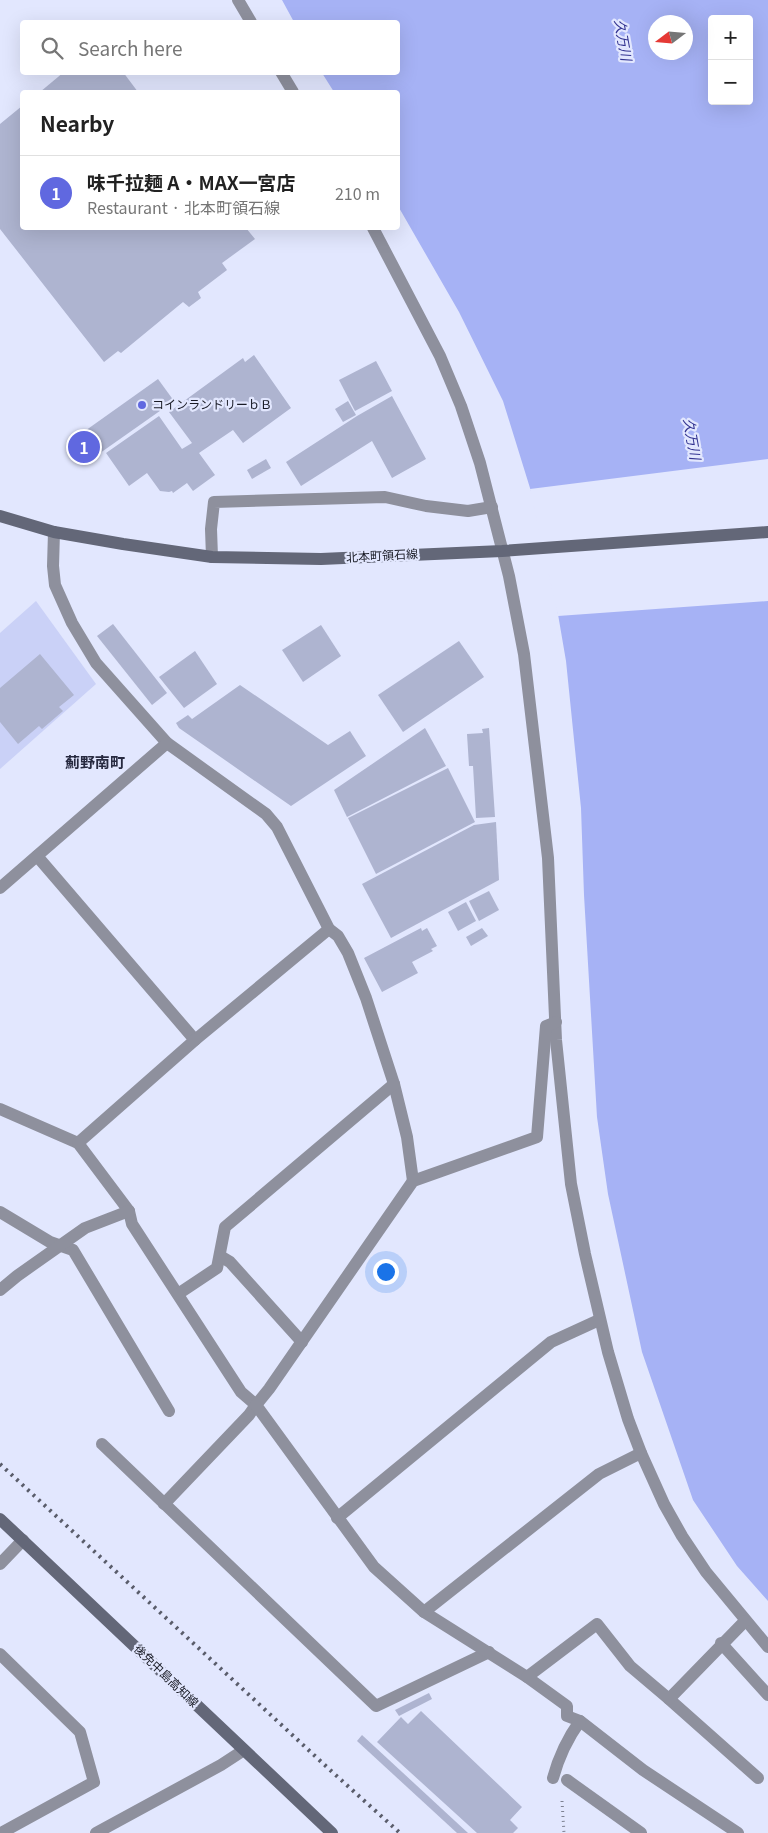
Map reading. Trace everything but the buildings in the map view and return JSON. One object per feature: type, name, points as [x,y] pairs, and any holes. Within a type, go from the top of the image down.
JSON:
[{"type":"main road","name":"北本町領石線","points":[[0,516],[54,532],[212,557],[321,559],[502,551],[768,532]]},
{"type":"main road","name":"後免中島高知線","points":[[0,1519],[332,1833]]},
{"type":"street","points":[[238,0],[250,20]]},
{"type":"street","points":[[283,75],[292,90]]},
{"type":"street","points":[[374,230],[440,356],[454,390],[480,463],[509,576],[524,654],[548,858],[556,1040],[571,1184],[595,1321],[618,1388],[636,1455],[682,1536],[706,1572],[768,1647]]},
{"type":"street","points":[[212,557],[211,529],[214,502],[385,497],[426,506],[468,511],[492,507]]},
{"type":"street","points":[[54,532],[53,566],[55,585],[72,623],[96,663],[167,743],[266,814],[278,827],[329,929],[338,936],[348,953],[366,998],[394,1084],[407,1137],[413,1181]]},
{"type":"street","points":[[0,888],[167,743]]},
{"type":"street","points":[[37,856],[195,1040]]},
{"type":"street","points":[[78,1143],[195,1040],[329,929]]},
{"type":"street","points":[[164,1504],[249,1415],[302,1342],[413,1181],[537,1137],[546,1026],[556,1022]]},
{"type":"street","points":[[178,1294],[217,1268],[226,1228],[394,1084]]},
{"type":"street","points":[[0,1109],[78,1143],[129,1210],[132,1224],[241,1392],[256,1405],[374,1567],[424,1612],[527,1676],[567,1706],[567,1716],[580,1721],[643,1770],[738,1833]]},
{"type":"street","points":[[0,1290],[85,1228],[129,1210]]},
{"type":"street","points":[[0,1212],[50,1242],[73,1250],[169,1411]]},
{"type":"street","points":[[220,1256],[230,1262],[302,1342]]},
{"type":"street","points":[[337,1518],[551,1342],[595,1321]]},
{"type":"street","points":[[102,1444],[376,1706],[489,1652]]},
{"type":"street","points":[[424,1612],[600,1474],[636,1455]]},
{"type":"street","points":[[0,1564],[23,1540]]},
{"type":"street","points":[[668,1699],[745,1620]]},
{"type":"street","points":[[527,1676],[597,1624],[630,1666],[758,1778]]},
{"type":"street","points":[[722,1643],[768,1695]]},
{"type":"street","points":[[0,1654],[80,1732],[94,1782],[1,1833]]},
{"type":"street","points":[[553,1778],[558,1760],[568,1738],[580,1721]]},
{"type":"street","points":[[96,1833],[221,1765],[244,1750]]},
{"type":"street","points":[[567,1780],[641,1833]]},
{"type":"path","points":[[553,1778],[559,1781],[560,1786],[564,1833]]},
{"type":"shaded area","points":[[36,601],[96,684],[0,769],[0,633]]},
{"type":"water","name":"久万川","points":[[282,0],[768,0],[768,1601],[737,1566],[693,1500],[642,1352],[608,1194],[597,1117],[584,895],[581,808],[566,661],[553,585],[539,517],[503,401],[459,312],[400,209],[400,90],[333,90],[323,75],[400,75],[400,20],[293,20]]},
{"type":"pier","points":[[768,459],[768,601],[558,616],[530,489]]},
{"type":"railway","points":[[0,1464],[400,1833]]},
{"type":"place","name":"コインランドリーｂＢ","points":[[142,405]]},
{"type":"place","name":"味千拉麺 A・MAX一宮店","points":[[84,447]]},
{"type":"district","name":"薊野南町","points":[[95,763]]}]
